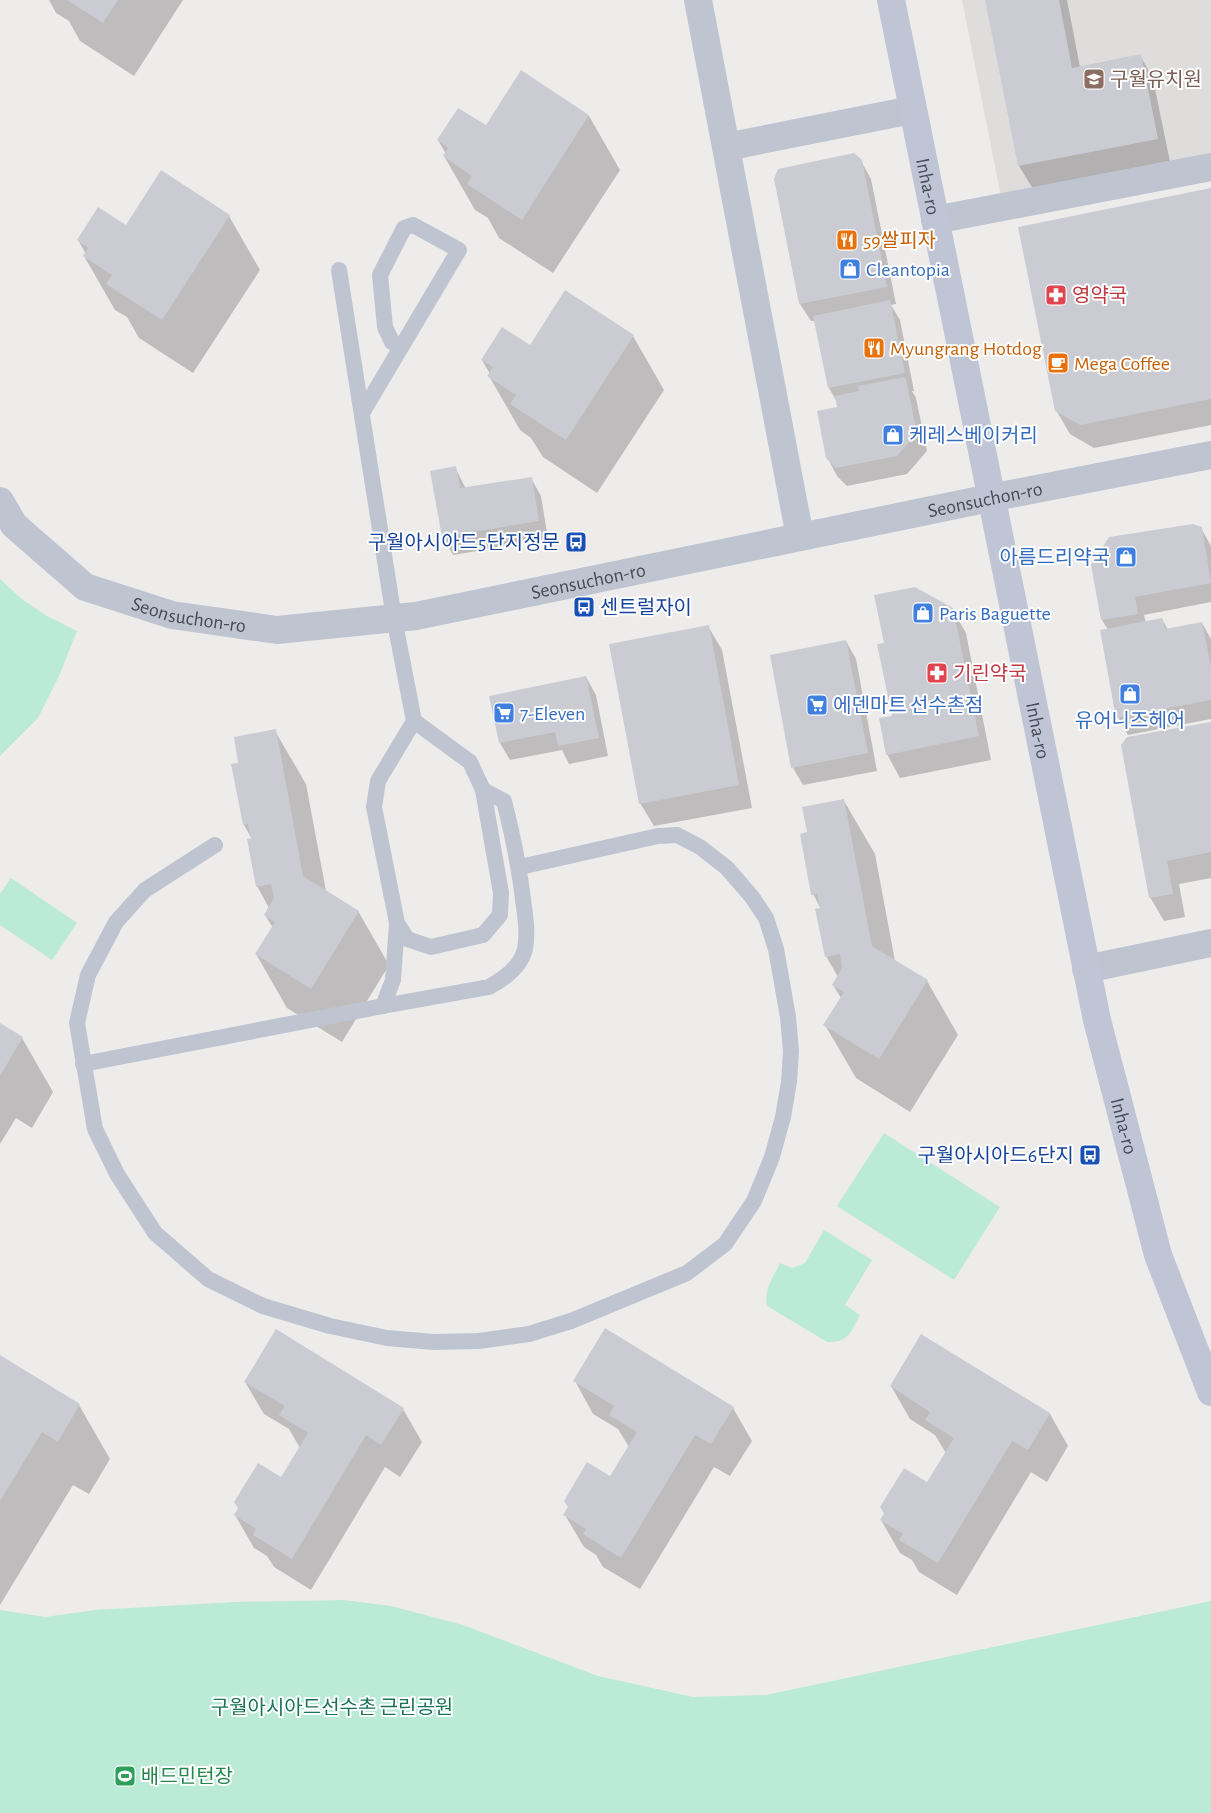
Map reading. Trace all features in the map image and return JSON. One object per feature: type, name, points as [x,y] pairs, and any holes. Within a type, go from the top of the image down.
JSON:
[{"type":"main road","name":"Inha-ro","points":[[891,0],[1096,1020],[1158,1255],[1211,1392]]},
{"type":"street","points":[[698,0],[800,537]]},
{"type":"street","points":[[726,147],[912,110]]},
{"type":"street","points":[[935,220],[1211,167]]},
{"type":"street","name":"Seonsuchon-ro","points":[[0,501],[14,525],[85,587],[172,615],[277,630],[416,616],[990,498],[1211,455]]},
{"type":"street","points":[[1086,970],[1211,943]]},
{"type":"lane","points":[[362,413],[401,347],[458,250],[413,225],[404,228],[380,275],[385,327],[392,342],[401,347]]},
{"type":"lane","points":[[339,270],[394,618],[414,721],[378,781],[374,807],[397,923],[393,980],[383,1006]]},
{"type":"lane","points":[[397,923],[406,939],[431,947],[483,934],[500,915],[501,894],[483,790],[470,762],[414,721]]},
{"type":"lane","points":[[83,1064],[489,987],[504,979],[518,963],[525,950],[526,928],[520,867],[504,801],[483,790]]},
{"type":"lane","points":[[215,845],[144,890],[116,922],[88,975],[77,1023],[96,1129],[117,1174],[155,1234],[208,1279],[263,1306],[330,1326],[387,1338],[434,1342],[479,1341],[529,1334],[571,1321],[687,1273],[725,1244],[754,1201],[772,1157],[783,1117],[789,1082],[791,1051],[788,1017],[776,949],[766,918],[752,896],[727,868],[700,847],[677,835],[658,836],[520,867]]},
{"type":"shaded area","name":"구월유치원","points":[[962,0],[1211,0],[1211,157],[1001,197]]},
{"type":"green space","points":[[0,579],[23,600],[47,616],[77,631],[59,676],[38,718],[0,756]]},
{"type":"green space","points":[[11,878],[77,923],[52,960],[0,925],[0,894]]},
{"type":"green space","points":[[884,1133],[1000,1207],[954,1280],[837,1206]]},
{"type":"green space","points":[[824,1230],[872,1260],[845,1305],[860,1315],[848,1335],[834,1342],[827,1342],[767,1306],[766,1300],[770,1283],[780,1263],[792,1268],[805,1263]]},
{"type":"green space","name":"구월아시아드선수촌 근린공원","points":[[344,1600],[391,1606],[463,1625],[598,1676],[693,1697],[766,1695],[1211,1601],[1211,1813],[0,1813],[0,1610],[45,1617],[95,1610],[234,1602]]},
{"type":"building","points":[[67,0],[118,0],[103,23]]},
{"type":"building","points":[[985,0],[1059,0],[1072,68],[1141,54],[1158,139],[1018,166]]},
{"type":"building","points":[[521,70],[589,115],[522,220],[467,184],[472,176],[443,156],[448,148],[437,140],[458,108],[486,125]]},
{"type":"building","points":[[854,153],[862,160],[887,287],[799,304],[774,179],[778,169]]},
{"type":"building","points":[[161,170],[230,215],[162,320],[106,284],[112,275],[83,256],[88,248],[77,240],[98,207],[126,225]]},
{"type":"building","points":[[1211,188],[1211,399],[1080,425],[1055,411],[1018,227]]},
{"type":"building","points":[[565,290],[634,335],[566,440],[510,404],[516,395],[487,376],[493,367],[481,360],[502,327],[530,345]]},
{"type":"building","points":[[890,300],[905,373],[828,388],[813,316]]},
{"type":"building","points":[[904,377],[917,433],[897,456],[836,468],[826,458],[817,411],[837,407],[835,396],[859,391],[858,386]]},
{"type":"building","points":[[456,466],[460,488],[532,477],[539,521],[442,537],[430,471]]},
{"type":"building","points":[[1193,524],[1202,527],[1211,583],[1135,597],[1138,614],[1101,620],[1091,565],[1109,537]]},
{"type":"building","points":[[915,587],[953,608],[979,736],[886,755],[879,718],[892,716],[877,644],[884,643],[874,595]]},
{"type":"building","points":[[1162,618],[1165,629],[1202,622],[1211,666],[1211,700],[1116,718],[1100,630]]},
{"type":"building","points":[[709,625],[739,785],[639,804],[609,644]]},
{"type":"building","points":[[846,640],[868,753],[791,768],[770,655]]},
{"type":"building","points":[[586,676],[599,738],[558,746],[555,732],[499,743],[489,696]]},
{"type":"building","points":[[1211,722],[1211,852],[1167,861],[1173,894],[1149,898],[1121,745],[1127,737]]},
{"type":"building","points":[[276,729],[303,876],[359,911],[311,989],[255,954],[275,922],[264,915],[274,898],[271,884],[256,887],[247,839],[251,838],[248,824],[243,825],[231,764],[238,763],[234,737]]},
{"type":"building","points":[[844,799],[872,946],[928,980],[879,1059],[823,1025],[844,992],[832,985],[842,968],[840,954],[825,957],[815,909],[820,908],[817,894],[811,895],[800,834],[807,832],[802,807]]},
{"type":"building","points":[[0,1023],[23,1037],[0,1076]]},
{"type":"building","points":[[605,1328],[734,1407],[711,1444],[695,1435],[621,1558],[583,1534],[586,1529],[563,1515],[568,1507],[564,1501],[587,1462],[610,1476],[637,1432],[609,1415],[614,1406],[573,1381]]},
{"type":"building","points":[[276,1329],[404,1408],[381,1445],[366,1435],[292,1559],[253,1535],[256,1529],[234,1515],[238,1508],[234,1502],[258,1463],[281,1477],[308,1433],[279,1415],[285,1406],[244,1382]]},
{"type":"building","points":[[921,1334],[1050,1413],[1028,1450],[1012,1441],[938,1563],[899,1540],[903,1534],[880,1520],[884,1513],[880,1507],[904,1468],[927,1482],[954,1438],[925,1420],[930,1412],[890,1386]]},
{"type":"building","points":[[0,1355],[80,1404],[58,1442],[42,1432],[0,1501]]},
{"type":"place","name":"구월유치원","points":[[1094,79]]},
{"type":"place","name":"59쌀피자","points":[[847,240]]},
{"type":"place","name":"Cleantopia","points":[[850,269]]},
{"type":"place","name":"영약국","points":[[1056,295]]},
{"type":"place","name":"Myungrang Hotdog","points":[[874,348]]},
{"type":"place","name":"Mega Coffee","points":[[1058,363]]},
{"type":"place","name":"케레스베이커리","points":[[893,435]]},
{"type":"place","name":"구월아시아드5단지정문","points":[[576,542]]},
{"type":"place","name":"아름드리약국","points":[[1126,557]]},
{"type":"place","name":"센트럴자이","points":[[584,607]]},
{"type":"place","name":"Paris Baguette","points":[[923,613]]},
{"type":"place","name":"기린약국","points":[[937,673]]},
{"type":"place","name":"유어니즈헤어","points":[[1130,694]]},
{"type":"place","name":"에덴마트 선수촌점","points":[[817,705]]},
{"type":"place","name":"7-Eleven","points":[[504,713]]},
{"type":"place","name":"구월아시아드6단지","points":[[1090,1155]]},
{"type":"place","name":"배드민턴장","points":[[125,1776]]}]
